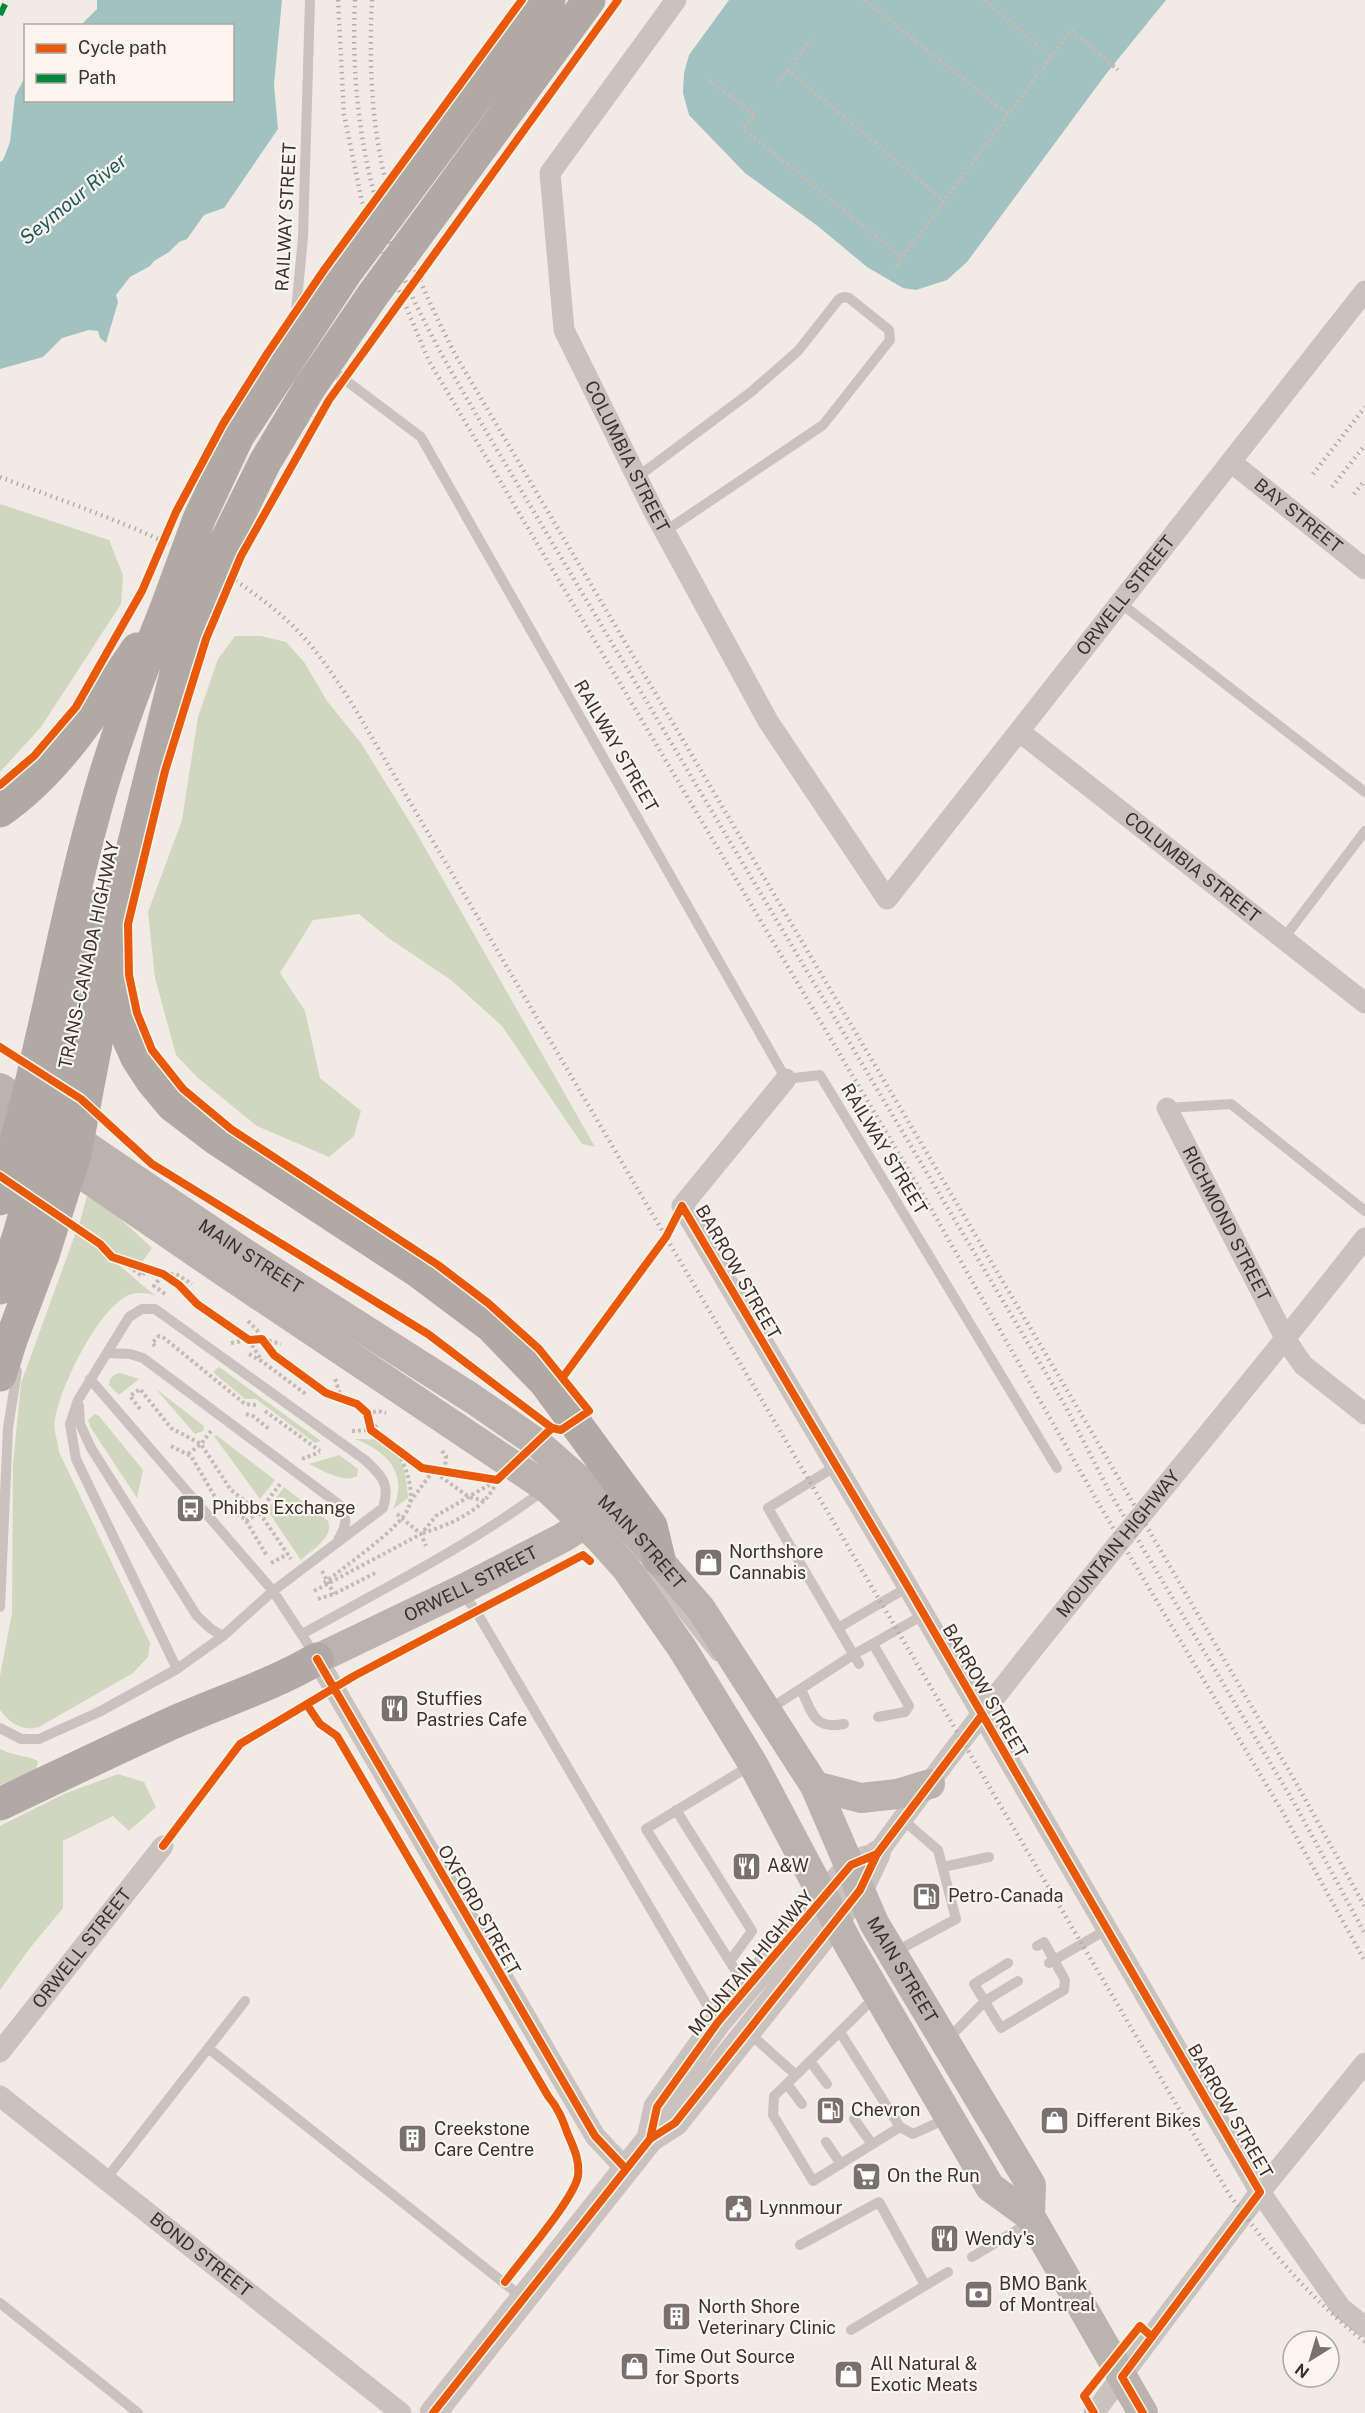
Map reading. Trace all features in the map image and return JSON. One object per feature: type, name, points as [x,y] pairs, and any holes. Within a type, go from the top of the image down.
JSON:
[{"type":"highway","points":[[81,1033],[112,948],[177,617],[200,519],[245,426],[347,271],[549,0]]},
{"type":"highway","points":[[0,811],[56,761],[177,617],[225,543],[265,462],[310,387],[372,296],[589,0]]},
{"type":"highway","name":"TRANS-CANADA HIGHWAY","points":[[0,1287],[31,1246],[55,1108],[81,1033],[95,917],[126,794],[146,734],[177,617]]},
{"type":"highway","points":[[112,948],[116,992],[125,1031],[137,1058],[172,1105],[218,1140],[438,1285],[491,1326],[545,1382],[651,1526],[648,1558]]},
{"type":"highway","name":"TRANS-CANADA HIGHWAY","points":[[0,1199],[27,1101],[81,1033]]},
{"type":"highway","points":[[11,1367],[11,1340],[31,1246]]},
{"type":"highway","points":[[0,1804],[173,1723],[299,1670],[310,1646]]},
{"type":"main road","name":"MAIN STREET","points":[[0,1088],[229,1243],[473,1399],[537,1443],[682,1648],[753,1764],[829,1910],[990,2187],[1031,2218],[1143,2413]]},
{"type":"main road","name":"MAIN STREET","points":[[0,1118],[220,1269],[506,1472],[578,1500],[610,1507],[648,1558],[701,1610],[815,1786],[863,1870],[874,1923],[1031,2185],[1031,2218]]},
{"type":"main road","name":"ORWELL STREET","points":[[310,1646],[461,1590],[578,1500]]},
{"type":"main road","points":[[815,1786],[861,1798],[897,1794],[930,1784]]},
{"type":"street","name":"COLUMBIA STREET","points":[[676,0],[550,173],[564,330],[664,532],[768,721],[887,899]]},
{"type":"street","name":"ORWELL STREET","points":[[887,899],[1365,291]]},
{"type":"street","name":"BAY STREET","points":[[1231,462],[1365,569]]},
{"type":"street","name":"COLUMBIA STREET","points":[[1020,732],[1365,1003]]},
{"type":"street","name":"BARROW STREET","points":[[786,1078],[682,1206],[908,1587],[1260,2192],[1341,2308],[1365,2326]]},
{"type":"street","name":"RICHMOND STREET","points":[[1167,1108],[1286,1340],[1302,1365],[1365,1414]]},
{"type":"street","name":"MOUNTAIN HIGHWAY","points":[[433,2413],[650,2139],[675,2123],[747,2031],[829,1910],[903,1820],[1102,1562],[1286,1340],[1365,1238]]},
{"type":"street","name":"OXFORD STREET","points":[[310,1646],[595,2136],[626,2169]]},
{"type":"street","name":"ORWELL STREET","points":[[0,2052],[163,1846]]},
{"type":"street","name":"MOUNTAIN HIGHWAY","points":[[650,2139],[657,2107],[718,2022],[746,1987],[829,1910]]},
{"type":"street","points":[[1094,2413],[1260,2192],[1365,2062]]},
{"type":"street","name":"BOND STREET","points":[[0,2096],[401,2413]]},
{"type":"lane","name":"RAILWAY STREET","points":[[310,0],[303,237],[294,340],[421,437],[786,1078],[820,1075],[1057,1468]]},
{"type":"lane","points":[[636,478],[751,392],[798,351],[839,299],[849,298],[889,330],[890,340],[823,425],[664,532]]},
{"type":"lane","points":[[1119,602],[1365,792]]},
{"type":"lane","points":[[1284,938],[1365,831]]},
{"type":"lane","points":[[81,1033],[116,992]]},
{"type":"lane","points":[[1167,1108],[1231,1104],[1365,1211]]},
{"type":"lane","points":[[0,1728],[21,1739],[39,1739],[99,1712],[177,1669],[223,1636],[273,1591],[383,1508],[386,1499],[383,1478],[365,1460],[155,1308],[142,1309],[129,1317],[90,1379],[78,1400],[70,1424],[76,1459],[177,1669]]},
{"type":"lane","points":[[107,1353],[130,1354],[143,1358],[341,1506],[346,1517],[344,1530],[334,1546]]},
{"type":"lane","points":[[0,1607],[8,1428],[14,1380],[11,1367]]},
{"type":"lane","points":[[90,1379],[273,1591],[310,1646]]},
{"type":"lane","points":[[78,1400],[80,1424],[91,1448],[197,1616],[223,1636]]},
{"type":"lane","points":[[836,1467],[768,1508],[856,1660]]},
{"type":"lane","name":"ORWELL STREET","points":[[310,1646],[442,1554],[523,1506],[578,1500]]},
{"type":"lane","points":[[838,1628],[908,1587]]},
{"type":"lane","points":[[461,1590],[495,1642],[718,2022]]},
{"type":"lane","points":[[766,1711],[801,1689],[842,1669],[873,1644],[923,1615]]},
{"type":"lane","points":[[873,1644],[909,1706],[905,1712],[878,1717]]},
{"type":"lane","points":[[801,1689],[814,1715],[821,1723],[830,1727],[844,1724]]},
{"type":"lane","points":[[746,1987],[645,1828],[753,1764]]},
{"type":"lane","points":[[676,1810],[752,1931],[730,1961]]},
{"type":"lane","points":[[893,1953],[956,1919],[938,1850],[903,1820]]},
{"type":"lane","points":[[943,1867],[989,1857]]},
{"type":"lane","points":[[1051,1962],[1106,1930]]},
{"type":"lane","points":[[1008,1963],[974,1984],[1001,2028],[1064,1990],[1065,1980],[1051,1962],[1044,1942],[1037,1946]]},
{"type":"lane","points":[[946,2042],[985,2001],[1018,1981]]},
{"type":"lane","points":[[878,1995],[774,2096],[773,2115],[813,2181],[900,2127]]},
{"type":"lane","points":[[106,2179],[245,2001]]},
{"type":"lane","points":[[747,2031],[796,2075]]},
{"type":"lane","points":[[840,2032],[900,2127],[913,2134],[950,2117]]},
{"type":"lane","points":[[208,2048],[524,2298]]},
{"type":"lane","points":[[810,2061],[827,2084]]},
{"type":"lane","points":[[788,2084],[802,2104]]},
{"type":"lane","points":[[854,2120],[872,2144]]},
{"type":"lane","points":[[826,2142],[841,2164]]},
{"type":"lane","points":[[800,2246],[879,2202],[925,2285]]},
{"type":"lane","points":[[972,2257],[1031,2218]]},
{"type":"lane","points":[[851,2330],[948,2272]]},
{"type":"lane","points":[[0,2303],[138,2413]]},
{"type":"path","points":[[864,0],[1009,115]]},
{"type":"path","points":[[984,0],[1052,57]]},
{"type":"path","points":[[896,266],[1071,30],[1118,70]]},
{"type":"path","points":[[777,84],[811,40]]},
{"type":"path","points":[[787,69],[944,201]]},
{"type":"path","points":[[709,80],[755,115],[743,129],[902,257]]},
{"type":"path","points":[[116,1258],[163,1274],[179,1285]]},
{"type":"path","points":[[163,1274],[176,1274],[200,1289]]},
{"type":"path","points":[[246,1319],[270,1349]]},
{"type":"path","points":[[241,1334],[249,1340],[263,1362]]},
{"type":"path","points":[[152,1343],[159,1336],[164,1338],[245,1404],[255,1404],[320,1451]]},
{"type":"path","points":[[224,1350],[230,1344],[262,1339],[278,1341],[288,1348]]},
{"type":"path","points":[[327,1373],[336,1380],[346,1401]]},
{"type":"path","points":[[142,1412],[130,1396],[140,1389],[171,1428],[201,1444],[231,1490],[259,1512],[296,1564]]},
{"type":"path","points":[[332,1397],[346,1401]]},
{"type":"path","points":[[364,1411],[378,1411],[395,1419]]},
{"type":"path","points":[[345,1431],[375,1430],[364,1411]]},
{"type":"path","points":[[188,1454],[201,1444],[211,1431]]},
{"type":"path","points":[[166,1444],[188,1454],[220,1504],[246,1521],[271,1564],[288,1554]]},
{"type":"path","points":[[394,1448],[411,1460]]},
{"type":"path","points":[[394,1448],[406,1468],[410,1503]]},
{"type":"path","points":[[298,1461],[320,1451],[331,1449]]},
{"type":"path","points":[[441,1449],[446,1456],[445,1476]]},
{"type":"path","points":[[422,1468],[445,1476],[469,1497],[485,1501]]},
{"type":"path","points":[[328,1582],[401,1519],[433,1471]]},
{"type":"path","points":[[487,1478],[506,1472]]},
{"type":"path","points":[[421,1534],[436,1516],[506,1472]]},
{"type":"path","points":[[314,1591],[421,1534],[445,1526],[485,1501],[506,1472]]},
{"type":"path","points":[[445,1476],[456,1474]]},
{"type":"path","points":[[246,1521],[259,1512],[280,1484]]},
{"type":"path","points":[[401,1519],[421,1534],[427,1546],[417,1551]]},
{"type":"path","points":[[318,1599],[334,1594],[386,1567]]},
{"type":"path","points":[[322,1571],[334,1594]]},
{"type":"path","points":[[308,1581],[323,1608]]},
{"type":"green space","points":[[0,504],[109,540],[123,575],[121,604],[41,727],[0,772]]},
{"type":"green space","points":[[235,636],[261,636],[286,642],[304,662],[327,701],[361,743],[416,832],[595,1147],[582,1144],[502,1026],[451,980],[387,937],[359,914],[313,920],[280,973],[305,1011],[320,1078],[361,1111],[354,1136],[329,1157],[257,1126],[198,1078],[176,1055],[155,978],[148,912],[182,820],[198,717],[218,659]]},
{"type":"green space","points":[[87,1196],[112,1211],[152,1248],[142,1262],[115,1255],[100,1240],[79,1225]]},
{"type":"green space","points":[[76,1232],[156,1296],[141,1293],[129,1295],[114,1306],[103,1319],[91,1335],[72,1371],[58,1406],[55,1424],[59,1452],[150,1643],[148,1657],[133,1673],[39,1727],[27,1728],[12,1722],[0,1710],[0,1676],[12,1613],[13,1464],[21,1383]]},
{"type":"green space","points":[[219,1367],[321,1441],[315,1443],[256,1399],[245,1399],[213,1372]]},
{"type":"green space","points":[[120,1373],[139,1379],[119,1395],[109,1385],[110,1379]]},
{"type":"green space","points":[[155,1388],[204,1426],[203,1431],[195,1434]]},
{"type":"green space","points":[[95,1414],[143,1470],[137,1498],[91,1428],[88,1420]]},
{"type":"green space","points":[[216,1435],[275,1480],[260,1499],[214,1436]]},
{"type":"green space","points":[[355,1439],[379,1440],[387,1443],[398,1456],[404,1472],[408,1498],[393,1509],[398,1485],[392,1465],[377,1450]]},
{"type":"green space","points":[[339,1455],[358,1469],[357,1476],[339,1477],[309,1464]]},
{"type":"green space","points":[[284,1487],[328,1521],[328,1533],[325,1538],[301,1560],[267,1510]]},
{"type":"green space","points":[[0,1749],[38,1761],[36,1770],[0,1785]]},
{"type":"green space","points":[[118,1774],[144,1782],[156,1807],[129,1831],[113,1816],[63,1841],[63,1908],[0,1990],[0,1826],[64,1794]]},
{"type":"water","name":"Seymour River","points":[[97,0],[282,0],[274,84],[278,129],[224,208],[204,215],[187,239],[179,242],[150,266],[130,277],[116,295],[118,302],[106,343],[100,338],[98,331],[89,330],[62,338],[43,357],[0,369],[0,162],[10,142],[15,96],[24,79],[24,102],[234,102],[234,24],[82,24],[97,9]]},
{"type":"water","points":[[729,0],[1166,0],[1106,74],[967,262],[947,280],[916,290],[903,288],[867,267],[819,227],[745,173],[689,115],[683,93],[684,73],[689,55]]},
{"type":"railway","points":[[338,0],[344,114],[362,202],[429,361],[922,1193],[1100,1506],[1282,1811],[1365,1961]]},
{"type":"railway","points":[[355,0],[357,92],[365,154],[372,184],[400,269],[436,343],[462,391],[1066,1407],[1109,1491],[1297,1808],[1365,1934]]},
{"type":"railway","points":[[372,0],[372,92],[377,138],[386,182],[416,271],[456,356],[1087,1424],[1299,1788],[1365,1907]]},
{"type":"railway","points":[[1313,474],[1365,407]]},
{"type":"railway","points":[[1332,487],[1365,445]]},
{"type":"railway","points":[[0,477],[116,521],[193,556],[263,600],[294,627],[326,666],[354,707],[1229,2194],[1260,2235],[1308,2291],[1365,2342]]},
{"type":"railway","points":[[1354,494],[1365,480]]},
{"type":"marked path","points":[[0,15],[7,0]]},
{"type":"cycle path","points":[[0,785],[34,756],[76,707],[142,591],[176,512],[223,424],[267,354],[324,270],[522,0]]},
{"type":"cycle path","points":[[0,1047],[81,1099],[152,1164],[428,1334],[552,1428],[561,1430],[589,1411],[539,1349],[488,1303],[438,1265],[231,1129],[183,1089],[152,1050],[137,1013],[129,975],[128,924],[165,771],[206,639],[241,556],[329,400],[618,0]]},
{"type":"cycle path","points":[[0,1176],[100,1244],[112,1257],[163,1274],[179,1285],[197,1304],[249,1340],[262,1339],[274,1355],[326,1393],[357,1404],[367,1413],[371,1430],[422,1468],[497,1480],[552,1428]]},
{"type":"cycle path","points":[[682,1206],[908,1587],[1260,2192],[1122,2377],[1143,2413]]},
{"type":"cycle path","points":[[563,1377],[666,1237],[682,1206]]},
{"type":"cycle path","points":[[163,1846],[240,1744],[354,1676],[583,1555],[590,1561]]},
{"type":"cycle path","points":[[317,1659],[595,2136],[626,2169]]},
{"type":"cycle path","points":[[307,1705],[320,1724],[337,1736],[557,2109],[576,2153],[578,2176],[567,2199],[505,2282]]},
{"type":"cycle path","points":[[433,2413],[650,2139],[675,2123],[860,1890],[877,1854],[982,1715]]},
{"type":"cycle path","points":[[650,2139],[657,2107],[718,2022],[851,1865],[877,1854]]},
{"type":"cycle path","points":[[1094,2413],[1084,2396],[1140,2326],[1152,2337]]},
{"type":"place","name":"Phibbs Exchange","points":[[191,1508]]},
{"type":"place","name":"Northshore Cannabis","points":[[708,1562]]},
{"type":"place","name":"Stuffies Pastries Cafe","points":[[395,1709]]},
{"type":"place","name":"A&W","points":[[746,1866]]},
{"type":"place","name":"Petro-Canada","points":[[927,1896]]},
{"type":"place","name":"Chevron","points":[[830,2110]]},
{"type":"place","name":"Different Bikes","points":[[1055,2121]]},
{"type":"place","name":"Creekstone Care Centre","points":[[413,2139]]},
{"type":"place","name":"On the Run","points":[[866,2176]]},
{"type":"place","name":"Lynnmour","points":[[738,2208]]},
{"type":"place","name":"Wendy's","points":[[944,2239]]},
{"type":"place","name":"BMO Bank of Montreal","points":[[978,2294]]},
{"type":"place","name":"North Shore Veterinary Clinic","points":[[677,2317]]},
{"type":"place","name":"Time Out Source for Sports","points":[[634,2367]]},
{"type":"place","name":"All Natural & Exotic Meats","points":[[849,2374]]}]
